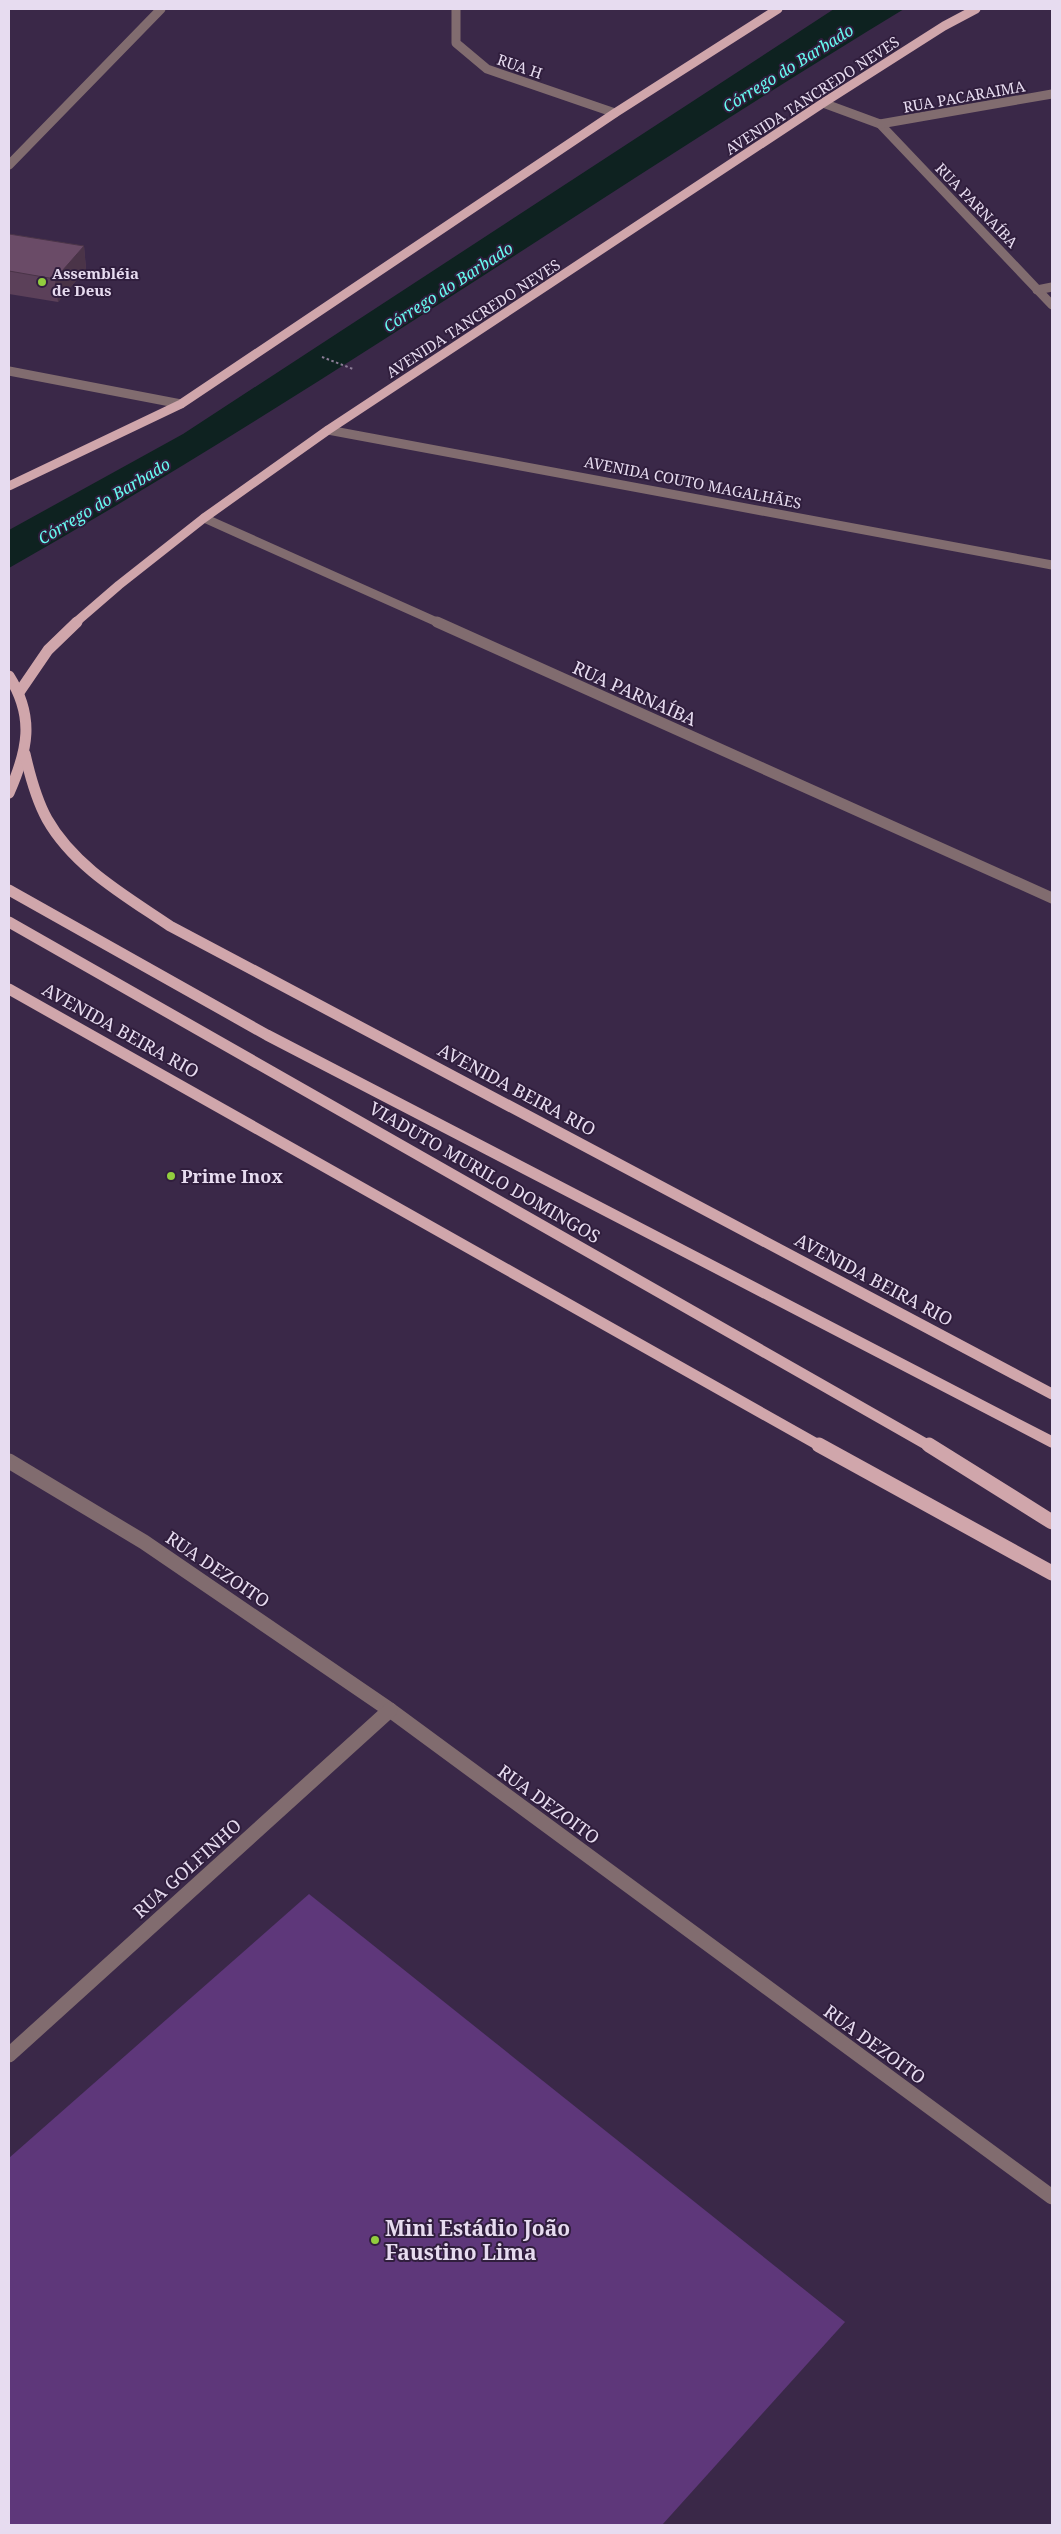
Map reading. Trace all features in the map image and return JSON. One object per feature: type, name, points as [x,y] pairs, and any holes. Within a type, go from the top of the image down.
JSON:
[{"type":"main road","points":[[9,486],[181,404],[615,113],[778,9]]},
{"type":"main road","name":"AVENIDA TANCREDO NEVES","points":[[20,691],[48,650],[79,620],[119,585],[204,518],[328,430],[824,103],[944,26],[976,9]]},
{"type":"main road","points":[[9,676],[20,691],[27,722],[25,754],[9,793]]},
{"type":"main road","name":"AVENIDA BEIRA RIO","points":[[25,754],[36,795],[50,825],[68,848],[170,926],[1052,1394]]},
{"type":"main road","points":[[9,890],[267,1034],[991,1408],[1052,1442]]},
{"type":"main road","name":"VIADUTO MURILO DOMINGOS","points":[[9,922],[944,1454],[1052,1522]]},
{"type":"main road","name":"AVENIDA BEIRA RIO","points":[[9,989],[920,1502],[1052,1574]]},
{"type":"street","points":[[9,165],[12,158],[162,9]]},
{"type":"street","name":"RUA H","points":[[456,9],[456,43],[487,69],[615,113]]},
{"type":"street","name":"RUA PACARAIMA","points":[[880,124],[1052,94]]},
{"type":"street","points":[[824,103],[880,124]]},
{"type":"street","name":"RUA PARNAÍBA","points":[[880,124],[1052,305]]},
{"type":"street","points":[[1037,290],[1052,287]]},
{"type":"street","points":[[9,371],[181,404]]},
{"type":"street","name":"AVENIDA COUTO MAGALHÃES","points":[[328,430],[1052,565]]},
{"type":"street","name":"RUA PARNAÍBA","points":[[204,518],[1052,898]]},
{"type":"street","name":"RUA DEZOITO","points":[[9,1461],[144,1542],[390,1710],[1052,2197]]},
{"type":"street","name":"RUA GOLFINHO","points":[[9,2054],[390,1710]]},
{"type":"path","points":[[315,354],[360,371]]},
{"type":"shaded area","name":"Mini Estádio João Faustino Lima","points":[[309,1894],[845,2322],[662,2525],[9,2525],[9,2158]]},
{"type":"water","name":"Córrego do Barbado","points":[[834,9],[904,9],[680,149],[236,433],[123,502],[9,568],[9,530],[183,434]]},
{"type":"building","points":[[9,234],[84,246],[55,279],[9,271]]},
{"type":"place","name":"Assembléia de Deus","points":[[42,282]]},
{"type":"place","name":"Prime Inox","points":[[171,1176]]},
{"type":"place","name":"Mini Estádio João Faustino Lima","points":[[375,2240]]}]
